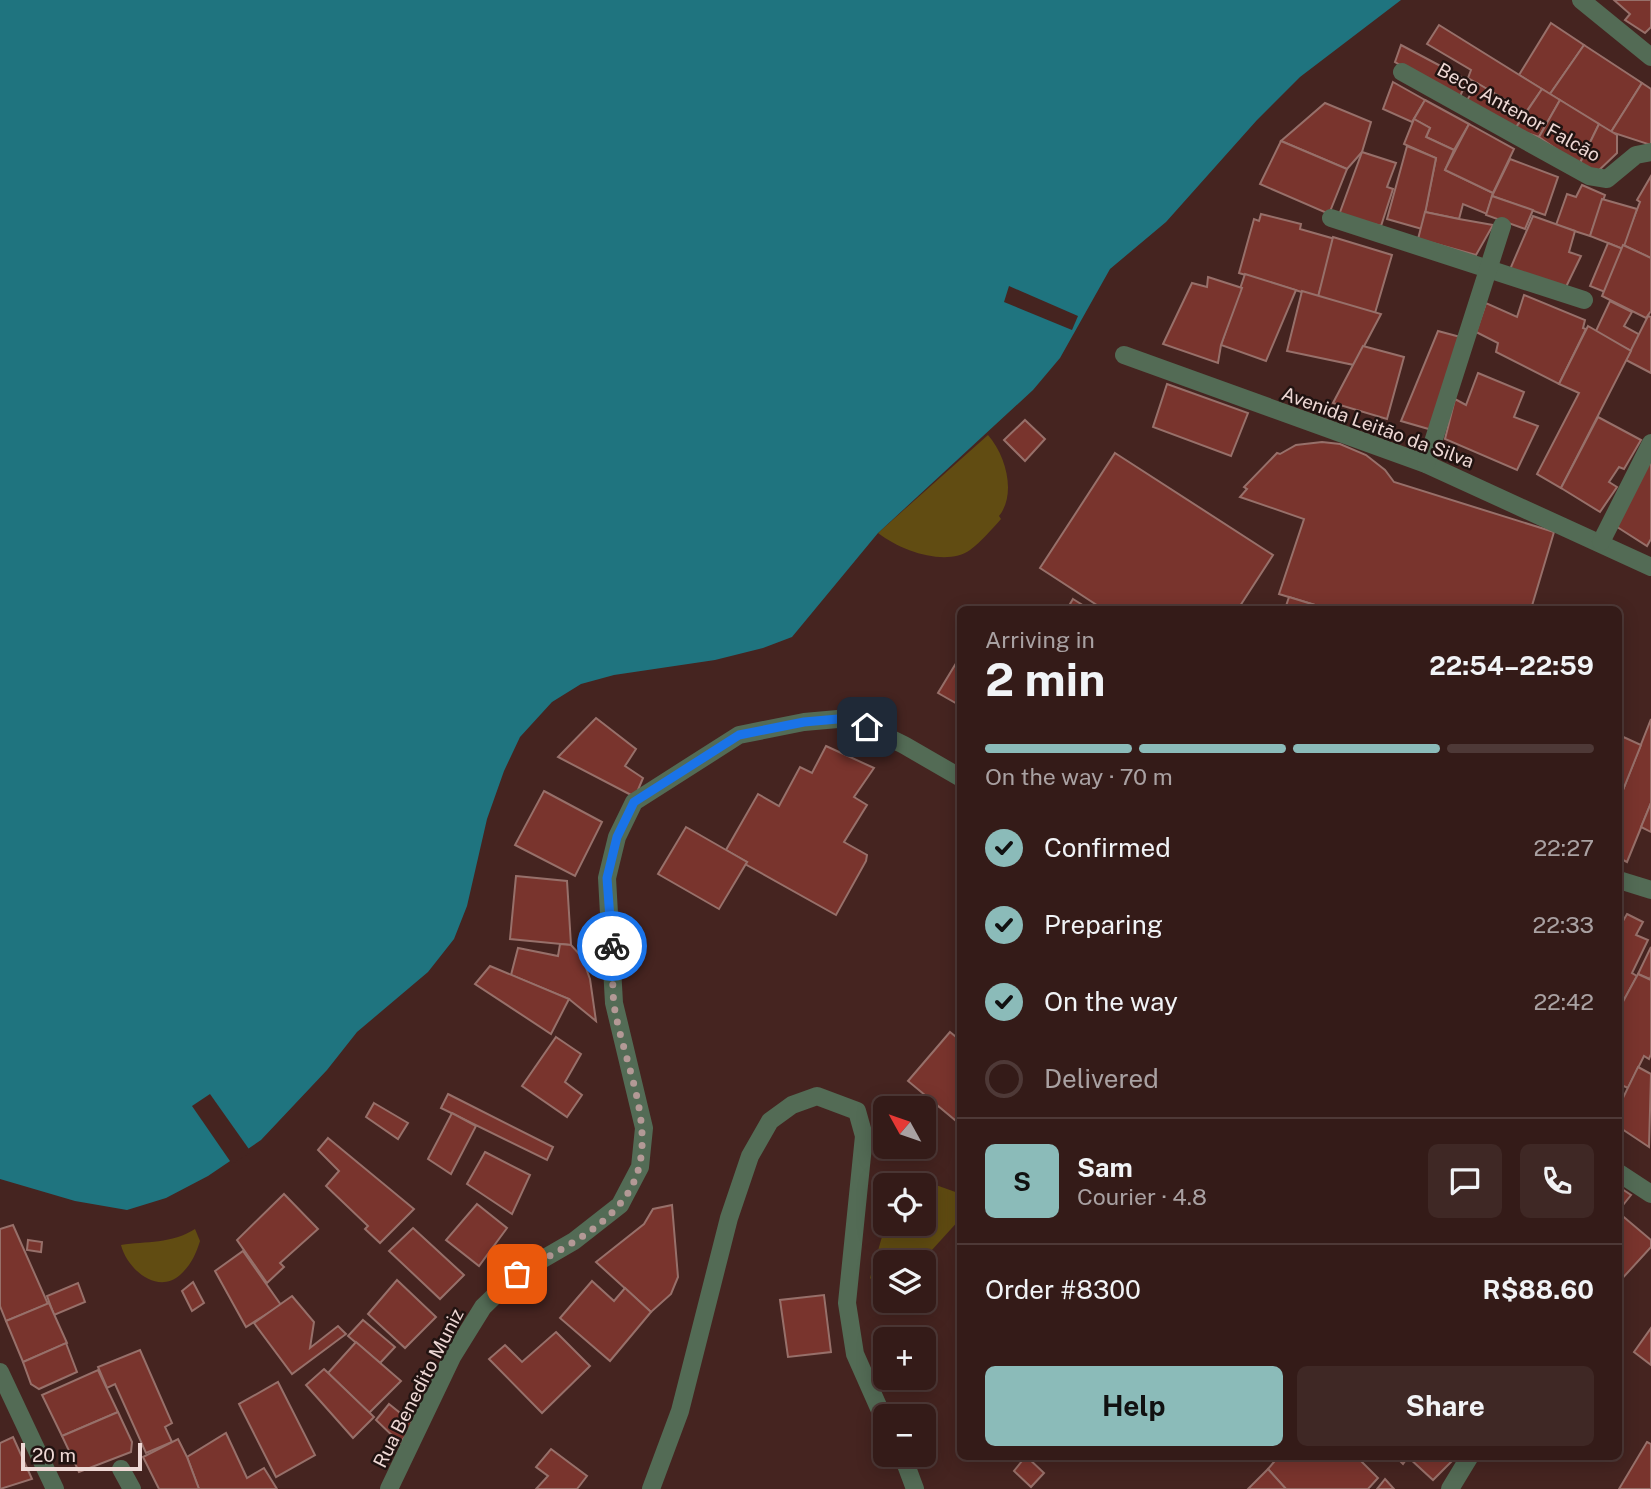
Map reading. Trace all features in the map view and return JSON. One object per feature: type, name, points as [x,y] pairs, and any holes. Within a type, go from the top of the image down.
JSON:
[{"type":"street","points":[[1581,0],[1651,57]]},
{"type":"street","name":"Beco Antenor Falcão","points":[[1402,72],[1589,176],[1607,179],[1636,155],[1651,152]]},
{"type":"street","points":[[1331,218],[1584,300]]},
{"type":"street","points":[[1426,464],[1502,226]]},
{"type":"street","name":"Avenida Leitão da Silva","points":[[1124,355],[1426,464],[1651,567]]},
{"type":"street","points":[[1601,542],[1651,443]]},
{"type":"street","name":"Rua Benedito Muniz","points":[[389,1489],[452,1357],[483,1307],[517,1274],[575,1241],[620,1205],[640,1167],[643,1128],[614,1003],[607,878],[617,837],[634,802],[739,735],[804,722],[849,718],[957,776]]},
{"type":"street","points":[[1622,881],[1651,890]]},
{"type":"street","points":[[651,1489],[680,1411],[729,1218],[750,1156],[770,1121],[792,1105],[817,1096],[858,1111],[864,1136],[847,1303],[855,1354],[877,1404]]},
{"type":"street","points":[[1622,1175],[1651,1194]]},
{"type":"street","points":[[0,1372],[55,1489]]},
{"type":"street","points":[[1450,1489],[1468,1460]]},
{"type":"street","points":[[907,1467],[915,1489]]},
{"type":"street","points":[[121,1469],[132,1489]]},
{"type":"shaded area","points":[[988,435],[1004,465],[1007,498],[999,516],[1001,519],[978,543],[961,555],[938,557],[900,546],[878,533]]},
{"type":"shaded area","points":[[936,1185],[957,1193],[957,1222],[932,1250],[878,1250],[882,1236],[936,1236]]},
{"type":"shaded area","points":[[195,1229],[200,1241],[195,1255],[180,1275],[162,1282],[153,1281],[136,1270],[121,1245],[168,1240]]},
{"type":"water","points":[[0,0],[1401,0],[1300,77],[1257,120],[1166,222],[1110,269],[1060,358],[1033,390],[878,533],[792,637],[763,648],[715,660],[614,675],[581,684],[552,702],[520,737],[504,771],[487,819],[467,906],[454,939],[428,972],[357,1032],[327,1070],[261,1140],[208,1176],[166,1198],[127,1210],[75,1201],[0,1179]]},
{"type":"pier","points":[[1009,286],[1078,316],[1072,330],[1004,302]]},
{"type":"pier","points":[[210,1094],[251,1152],[232,1164],[192,1106]]},
{"type":"building","points":[[1614,0],[1651,0],[1651,27],[1645,33],[1625,20],[1630,14]]},
{"type":"building","points":[[1551,23],[1584,45],[1550,94],[1519,75]]},
{"type":"building","points":[[1439,25],[1542,89],[1526,112],[1468,78],[1471,70],[1427,44]]},
{"type":"building","points":[[1401,45],[1467,80],[1459,99],[1395,62]]},
{"type":"building","points":[[1584,45],[1642,83],[1611,132],[1550,94]]},
{"type":"building","points":[[1393,82],[1425,100],[1412,122],[1383,109]]},
{"type":"building","points":[[1477,83],[1526,112],[1515,129],[1466,102]]},
{"type":"building","points":[[1642,83],[1651,89],[1651,145],[1611,132]]},
{"type":"building","points":[[1542,89],[1560,100],[1539,137],[1515,129]]},
{"type":"building","points":[[1425,100],[1469,124],[1454,150],[1426,137],[1430,128],[1414,119]]},
{"type":"building","points":[[1560,100],[1599,124],[1579,165],[1539,137]]},
{"type":"building","points":[[1325,103],[1371,122],[1362,152],[1347,169],[1281,141]]},
{"type":"building","points":[[1414,119],[1430,128],[1426,137],[1454,150],[1445,170],[1493,193],[1487,214],[1463,204],[1459,219],[1425,212],[1436,158],[1404,144]]},
{"type":"building","points":[[1469,124],[1514,149],[1493,193],[1445,170]]},
{"type":"building","points":[[1599,124],[1617,135],[1617,153],[1595,174],[1579,165]]},
{"type":"building","points":[[1281,141],[1347,169],[1329,214],[1260,184]]},
{"type":"building","points":[[1407,146],[1436,158],[1422,229],[1387,219]]},
{"type":"building","points":[[1362,152],[1396,163],[1387,187],[1393,189],[1381,226],[1339,215]]},
{"type":"building","points":[[1510,159],[1558,177],[1545,215],[1492,196]]},
{"type":"building","points":[[1651,176],[1651,258],[1623,245],[1640,202],[1637,200]]},
{"type":"building","points":[[1582,185],[1605,195],[1590,236],[1556,225],[1567,194],[1576,197]]},
{"type":"building","points":[[1492,196],[1533,210],[1525,229],[1486,215]]},
{"type":"building","points":[[1602,199],[1637,209],[1623,249],[1590,236]]},
{"type":"building","points":[[1425,212],[1493,225],[1476,255],[1418,239]]},
{"type":"building","points":[[1261,214],[1301,224],[1300,229],[1335,239],[1318,297],[1239,273],[1254,219],[1259,221]]},
{"type":"building","points":[[1533,216],[1575,231],[1569,252],[1581,256],[1564,291],[1508,274]]},
{"type":"building","points":[[1333,237],[1392,255],[1375,313],[1318,297]]},
{"type":"building","points":[[1608,243],[1623,249],[1605,292],[1590,286]]},
{"type":"building","points":[[1623,245],[1651,258],[1651,311],[1646,318],[1602,296]]},
{"type":"building","points":[[1245,274],[1296,290],[1266,361],[1221,345]]},
{"type":"building","points":[[1208,277],[1242,288],[1221,345],[1218,363],[1163,344],[1192,283],[1207,287]]},
{"type":"building","points":[[1302,291],[1381,314],[1354,365],[1287,351]]},
{"type":"building","points":[[1524,295],[1585,320],[1583,328],[1586,329],[1559,384],[1496,352],[1498,343],[1476,332],[1486,303],[1517,317]]},
{"type":"building","points":[[1610,301],[1632,312],[1624,326],[1640,335],[1631,351],[1595,333]]},
{"type":"building","points":[[1648,316],[1651,317],[1651,373],[1626,360]]},
{"type":"building","points":[[1588,326],[1631,351],[1561,488],[1537,474],[1579,393],[1559,384]]},
{"type":"building","points":[[1438,331],[1464,338],[1432,430],[1401,421]]},
{"type":"building","points":[[1363,346],[1404,357],[1387,419],[1333,403]]},
{"type":"building","points":[[1478,373],[1524,392],[1514,417],[1538,426],[1517,470],[1445,439],[1455,399],[1466,405]]},
{"type":"building","points":[[1167,384],[1248,413],[1231,456],[1153,427]]},
{"type":"building","points":[[1598,417],[1641,440],[1624,469],[1619,467],[1609,482],[1617,487],[1600,512],[1561,488]]},
{"type":"building","points":[[1025,420],[1045,439],[1025,461],[1004,440]]},
{"type":"building","points":[[1322,442],[1340,444],[1366,455],[1385,470],[1394,482],[1554,532],[1532,606],[1318,606],[1279,594],[1304,519],[1240,497],[1247,489],[1244,487],[1277,453],[1296,445]]},
{"type":"building","points":[[1115,453],[1273,555],[1240,606],[1098,606],[1040,568]]},
{"type":"building","points":[[1651,458],[1651,539],[1647,546],[1614,525]]},
{"type":"building","points":[[1289,597],[1318,606],[1286,606]]},
{"type":"building","points":[[1073,599],[1084,606],[1069,606]]},
{"type":"building","points":[[957,662],[957,704],[938,693]]},
{"type":"building","points":[[596,718],[636,749],[625,766],[643,778],[635,797],[558,757]]},
{"type":"building","points":[[1651,719],[1651,803],[1627,862],[1622,860],[1622,792]]},
{"type":"building","points":[[1622,736],[1641,745],[1622,792]]},
{"type":"building","points":[[826,746],[874,768],[854,797],[867,805],[844,842],[867,855],[866,861],[836,915],[745,864],[747,862],[726,850],[758,794],[779,806],[800,767],[812,773]]},
{"type":"building","points":[[544,791],[602,822],[575,876],[515,845]]},
{"type":"building","points":[[1651,803],[1651,832],[1641,827]]},
{"type":"building","points":[[686,827],[747,862],[719,909],[658,874]]},
{"type":"building","points":[[516,876],[567,881],[571,945],[510,939]]},
{"type":"building","points":[[1627,914],[1643,922],[1636,935],[1648,940],[1632,973],[1637,976],[1622,1004],[1622,923]]},
{"type":"building","points":[[560,944],[571,945],[582,957],[590,979],[596,1021],[569,999],[511,975],[518,948],[558,956]]},
{"type":"building","points":[[1651,947],[1651,976],[1650,979],[1638,974]]},
{"type":"building","points":[[490,966],[569,999],[551,1034],[475,984]]},
{"type":"building","points":[[1638,974],[1651,980],[1651,1054],[1649,1059],[1644,1056],[1628,1088],[1622,1085],[1622,1003]]},
{"type":"building","points":[[950,1032],[957,1038],[957,1122],[936,1104],[936,1096],[926,1096],[908,1081]]},
{"type":"building","points":[[556,1037],[581,1054],[565,1082],[582,1095],[567,1117],[522,1086]]},
{"type":"building","points":[[1638,1067],[1651,1074],[1649,1147],[1622,1129],[1622,1100]]},
{"type":"building","points":[[448,1094],[553,1147],[547,1160],[441,1108]]},
{"type":"building","points":[[374,1103],[408,1123],[398,1139],[366,1117]]},
{"type":"building","points":[[452,1113],[476,1126],[451,1174],[428,1159]]},
{"type":"building","points":[[328,1138],[414,1209],[380,1243],[365,1229],[368,1226],[326,1186],[339,1171],[318,1150]]},
{"type":"building","points":[[485,1152],[530,1175],[512,1214],[467,1184]]},
{"type":"building","points":[[1622,1189],[1631,1195],[1622,1206]]},
{"type":"building","points":[[284,1194],[318,1229],[280,1263],[284,1267],[267,1283],[237,1240]]},
{"type":"building","points":[[477,1204],[507,1228],[479,1266],[446,1240]]},
{"type":"building","points":[[672,1205],[678,1277],[671,1294],[651,1312],[596,1262],[644,1224],[653,1209]]},
{"type":"building","points":[[1622,1216],[1651,1240],[1651,1247],[1622,1279]]},
{"type":"building","points":[[13,1225],[48,1304],[6,1321],[0,1306],[0,1229]]},
{"type":"building","points":[[413,1228],[464,1275],[440,1299],[389,1251]]},
{"type":"building","points":[[28,1240],[42,1242],[41,1252],[27,1250]]},
{"type":"building","points":[[243,1251],[281,1305],[246,1327],[215,1271]]},
{"type":"building","points":[[397,1280],[436,1317],[405,1348],[368,1314]]},
{"type":"building","points":[[592,1281],[614,1301],[625,1288],[651,1312],[610,1361],[560,1318]]},
{"type":"building","points":[[193,1282],[204,1303],[192,1311],[182,1291]]},
{"type":"building","points":[[78,1283],[85,1302],[54,1315],[47,1296]]},
{"type":"building","points":[[824,1295],[831,1352],[788,1357],[780,1300]]},
{"type":"building","points":[[292,1296],[314,1322],[310,1348],[338,1326],[346,1334],[292,1374],[254,1323]]},
{"type":"building","points":[[49,1303],[67,1343],[23,1362],[6,1321]]},
{"type":"building","points":[[363,1320],[395,1347],[380,1363],[348,1336]]},
{"type":"building","points":[[1651,1328],[1651,1365],[1634,1352]]},
{"type":"building","points":[[556,1332],[590,1366],[542,1413],[489,1359],[505,1345],[522,1362]]},
{"type":"building","points":[[356,1342],[401,1381],[369,1413],[328,1373]]},
{"type":"building","points":[[66,1343],[77,1372],[39,1389],[31,1384],[23,1362]]},
{"type":"building","points":[[140,1350],[172,1423],[165,1427],[172,1442],[146,1453],[115,1384],[107,1388],[98,1367]]},
{"type":"building","points":[[324,1369],[374,1417],[353,1438],[306,1385]]},
{"type":"building","points":[[98,1370],[118,1412],[62,1436],[42,1395]]},
{"type":"building","points":[[278,1382],[315,1455],[276,1477],[239,1404]]},
{"type":"building","points":[[389,1404],[415,1425],[400,1443],[376,1420]]},
{"type":"building","points":[[118,1412],[132,1442],[131,1452],[79,1472],[62,1436]]},
{"type":"building","points":[[226,1433],[247,1478],[264,1468],[277,1489],[199,1489],[187,1457]]},
{"type":"building","points":[[13,1437],[32,1479],[0,1489],[0,1443]]},
{"type":"building","points":[[178,1439],[199,1489],[159,1489],[143,1457]]},
{"type":"building","points":[[1647,1442],[1651,1444],[1651,1489],[1619,1489]]},
{"type":"building","points":[[551,1449],[587,1476],[577,1489],[536,1489],[548,1476],[536,1467]]},
{"type":"building","points":[[1023,1460],[1030,1460],[1044,1473],[1031,1487],[1014,1471]]},
{"type":"building","points":[[1276,1460],[1360,1460],[1378,1478],[1368,1489],[1286,1489],[1268,1469]]},
{"type":"building","points":[[1411,1460],[1453,1460],[1433,1480]]},
{"type":"building","points":[[1268,1469],[1286,1489],[1248,1489]]},
{"type":"building","points":[[1385,1479],[1394,1489],[1377,1489]]},
{"type":"way so far","points":[[517,1274],[575,1241],[620,1205],[640,1167],[643,1128],[625,1060],[614,1003],[612,946]]},
{"type":"route","points":[[612,946],[607,878],[617,837],[634,802],[739,735],[804,722],[849,718],[867,727]]}]
